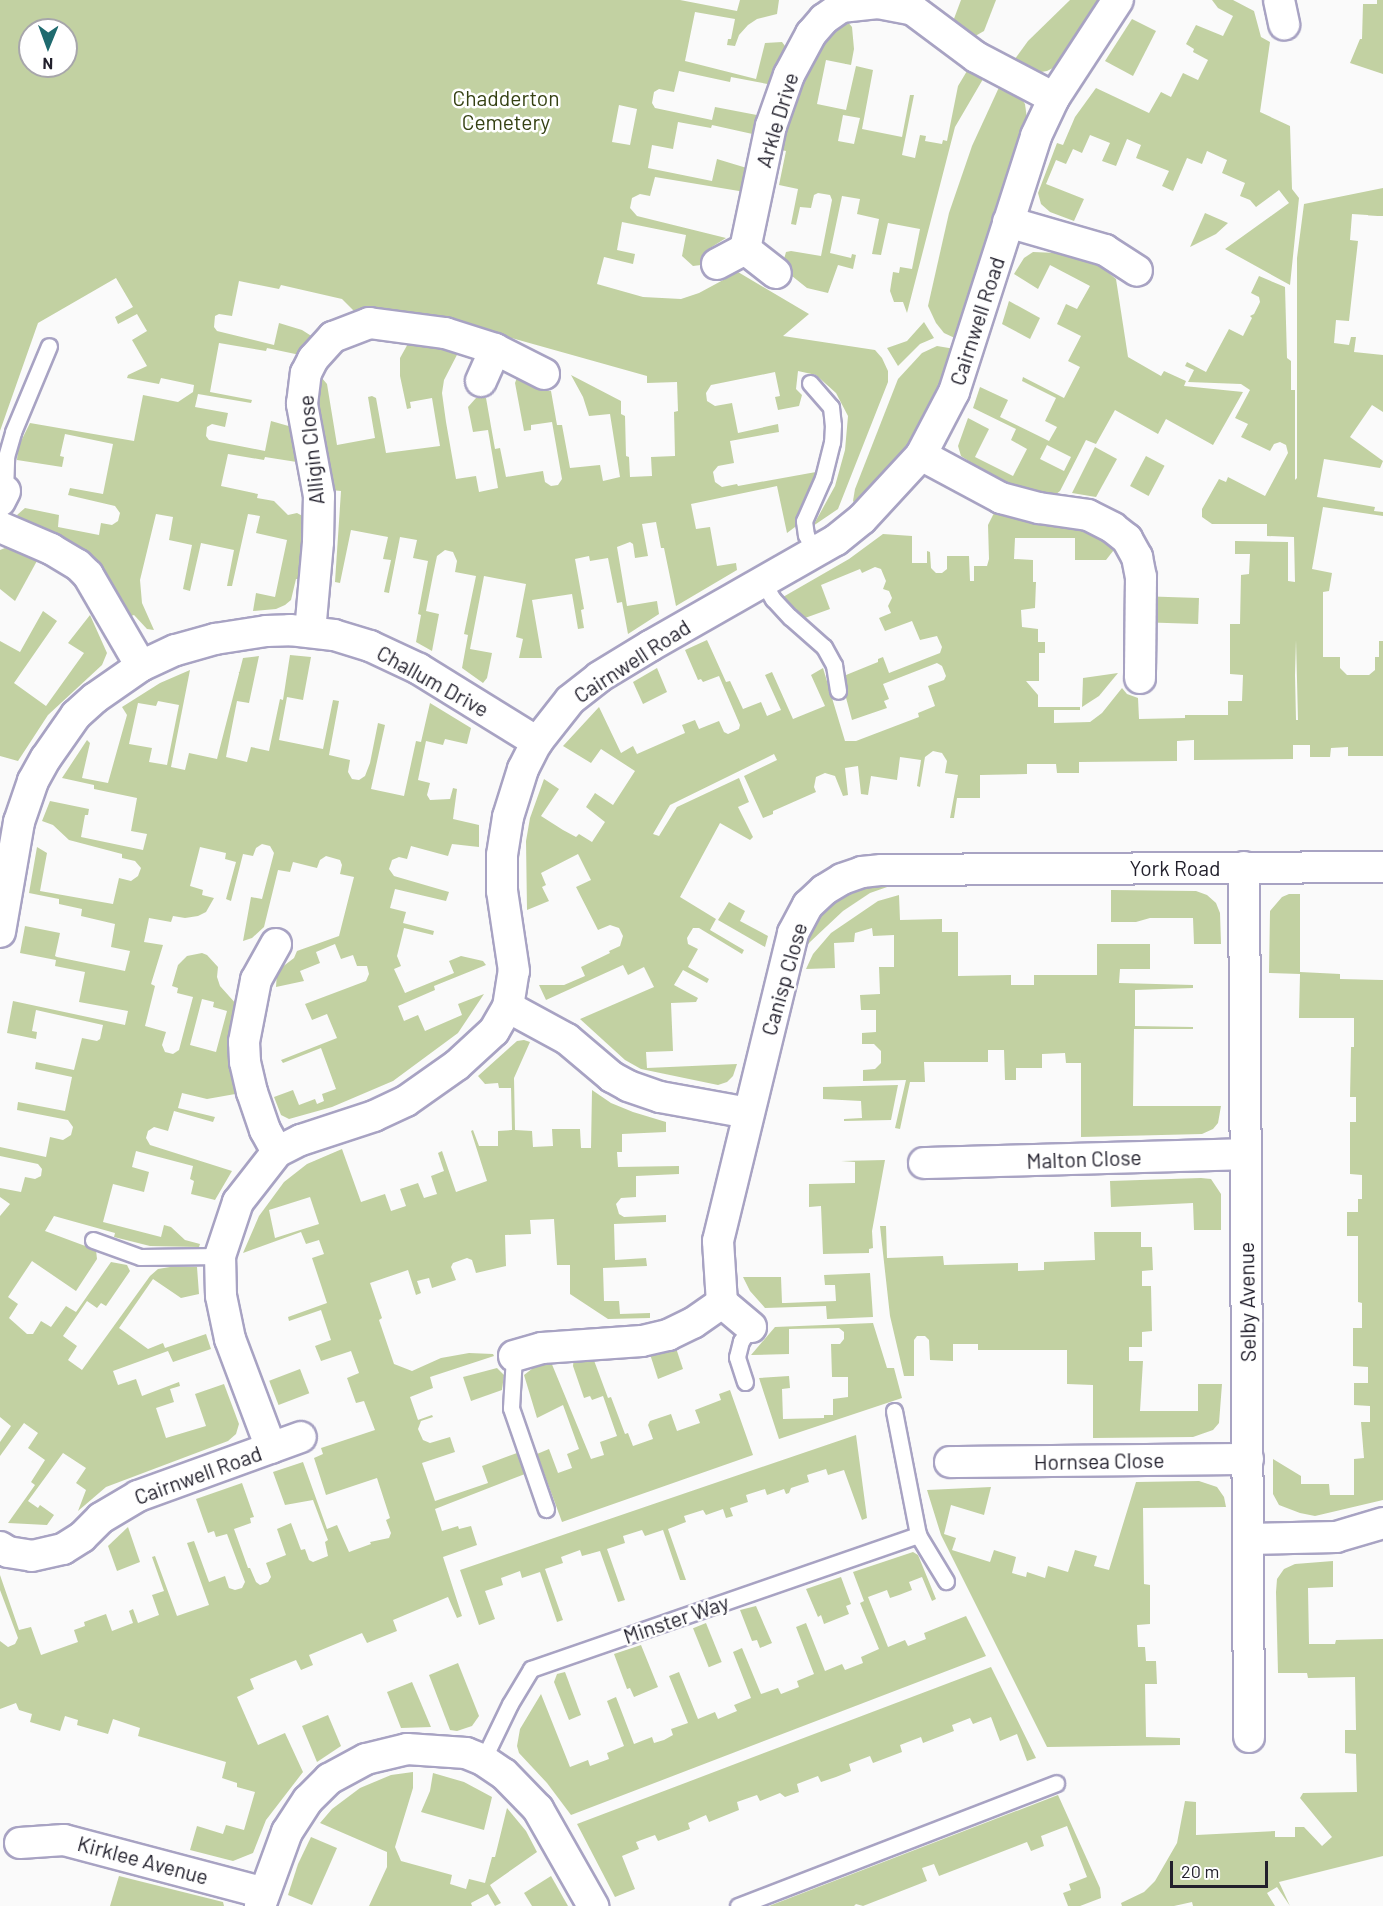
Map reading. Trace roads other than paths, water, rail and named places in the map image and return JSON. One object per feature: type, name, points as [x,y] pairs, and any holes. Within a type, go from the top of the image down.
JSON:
[{"type":"street","name":"Cairnwell Road","points":[[271,1448],[230,1339],[221,1296],[220,1256],[238,1202],[277,1152],[301,1140],[374,1116],[406,1101],[477,1050],[494,1031],[508,1007],[514,970],[514,957],[503,898],[502,855],[514,793],[537,742],[570,700],[650,646],[836,540],[862,519],[921,455],[954,392],[1036,136],[1054,98],[1118,0]]},
{"type":"street","name":"Arkle Drive","points":[[745,249],[771,126],[789,75],[811,34],[839,4],[878,3],[913,10],[976,57],[1054,98]]},
{"type":"street","points":[[1008,222],[1108,240],[1137,271]]},
{"type":"street","points":[[717,264],[745,249],[776,273]]},
{"type":"street","name":"Alligin Close","points":[[310,632],[317,562],[319,496],[302,404],[306,373],[313,359],[333,338],[369,323],[445,333],[495,350],[544,374]]},
{"type":"street","points":[[481,381],[495,350]]},
{"type":"street","points":[[921,455],[1001,498],[1040,508],[1088,515],[1113,528],[1133,548],[1140,570],[1127,634],[1140,678]]},
{"type":"street","points":[[0,527],[66,557],[88,575],[141,666]]},
{"type":"street","name":"Challum Drive","points":[[0,932],[6,856],[33,781],[61,735],[95,698],[141,666],[176,650],[225,637],[278,631],[334,635],[385,652],[419,669],[537,742]]},
{"type":"street","name":"Selby Avenue","points":[[1244,867],[1249,1737]]},
{"type":"street","name":"York Road","points":[[967,869],[1383,867]]},
{"type":"street","name":"Canisp Close","points":[[722,1304],[718,1241],[785,958],[795,927],[808,905],[842,879],[862,872],[967,869]]},
{"type":"street","points":[[276,944],[247,975],[245,1062],[265,1130],[277,1152]]},
{"type":"street","points":[[508,1007],[567,1039],[612,1077],[628,1086],[660,1096],[749,1113]]},
{"type":"street","name":"Malton Close","points":[[924,1163],[1244,1154]]},
{"type":"street","points":[[514,1356],[552,1336],[642,1341],[668,1335],[693,1323],[722,1304],[751,1327]]},
{"type":"street","name":"Cairnwell Road","points":[[0,1546],[8,1552],[32,1556],[63,1549],[82,1537],[101,1518],[138,1496],[301,1437]]},
{"type":"street","name":"Hornsea Close","points":[[950,1462],[1248,1459]]},
{"type":"street","points":[[1249,1539],[1336,1537],[1383,1523]]},
{"type":"street","points":[[262,1900],[287,1832],[308,1800],[329,1779],[366,1759],[391,1751],[449,1751],[483,1760],[504,1774],[538,1809],[593,1906]]},
{"type":"street","name":"Kirklee Avenue","points":[[20,1843],[64,1840],[262,1900]]},
{"type":"lane","points":[[2,496],[6,457],[13,432],[50,346]]},
{"type":"lane","points":[[810,383],[831,407],[832,425],[832,442],[823,478],[804,521],[806,535],[815,552]]},
{"type":"lane","points":[[763,582],[773,599],[824,647],[834,665],[838,691]]},
{"type":"lane","points":[[93,1240],[140,1257],[220,1256]]},
{"type":"lane","points":[[745,1382],[737,1357],[741,1341],[751,1327]]},
{"type":"lane","points":[[514,1356],[511,1408],[546,1509]]},
{"type":"lane","points":[[894,1411],[918,1535],[946,1581]]},
{"type":"lane","name":"Minster Way","points":[[483,1760],[510,1704],[531,1669],[918,1535]]},
{"type":"lane","points":[[738,1906],[1056,1783]]},
{"type":"park label","name":"Chadderton Cemetery","points":[[506,110]]}]
